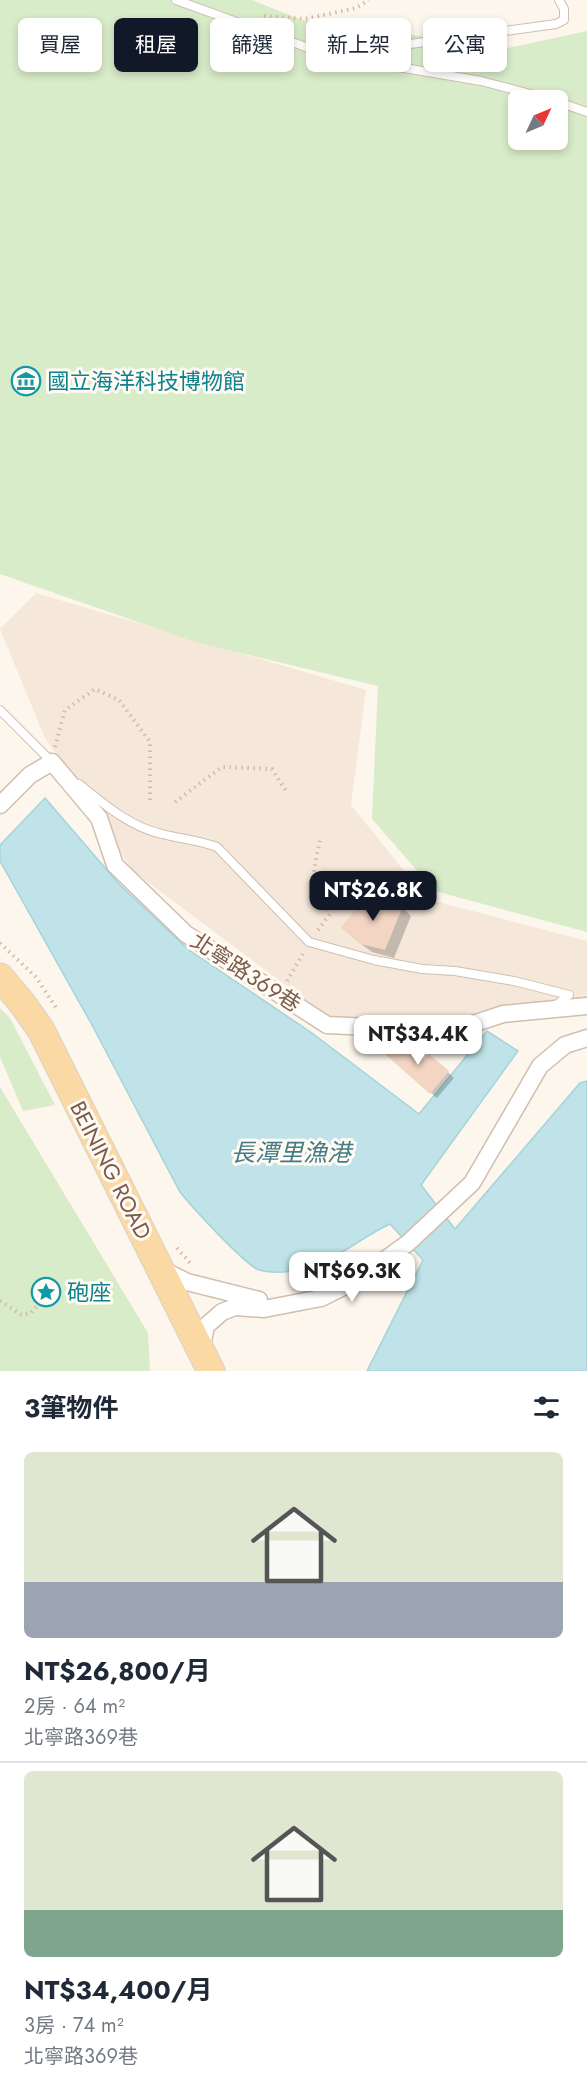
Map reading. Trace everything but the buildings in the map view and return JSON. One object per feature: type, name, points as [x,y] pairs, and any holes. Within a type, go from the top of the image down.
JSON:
[{"type":"main road","name":"BEINING ROAD","points":[[0,977],[41,1030],[206,1361]]},
{"type":"street","points":[[0,805],[30,775],[52,762]]},
{"type":"street","name":"北寧路369巷","points":[[52,762],[99,818],[115,865],[186,934],[327,1025],[414,1029],[461,1028],[503,1014],[548,1012],[587,1006]]},
{"type":"street","points":[[206,1361],[206,1326],[222,1312],[235,1307],[264,1309],[300,1304],[339,1290],[408,1244],[472,1183],[540,1066],[565,1045],[587,1038]]},
{"type":"street","points":[[161,1269],[187,1282],[273,1306]]},
{"type":"lane","points":[[176,0],[225,18]]},
{"type":"lane","points":[[411,44],[556,24],[564,20],[564,9],[559,0]]},
{"type":"lane","points":[[411,69],[481,81],[515,90]]},
{"type":"lane","points":[[568,105],[587,112]]},
{"type":"lane","points":[[0,710],[52,762],[109,809],[136,825],[161,834],[196,839],[217,847],[309,942],[374,960],[513,981],[569,995],[548,1012]]},
{"type":"path","points":[[250,18],[266,15],[305,19],[356,8],[369,0]]},
{"type":"path","points":[[58,730],[65,710],[95,689],[119,700],[150,742],[150,802]]},
{"type":"path","points":[[175,802],[222,767],[272,770],[288,794]]},
{"type":"path","points":[[280,994],[309,942],[330,914],[313,875],[320,840]]},
{"type":"path","points":[[0,1301],[22,1315],[31,1313],[48,1293]]},
{"type":"shaded area","points":[[36,593],[366,690],[351,805],[427,899],[587,941],[587,997],[534,1010],[339,1025],[133,871],[44,736],[0,629]]},
{"type":"green space","points":[[0,0],[252,0],[306,21],[306,72],[411,72],[411,35],[423,36],[423,72],[507,72],[507,48],[587,31],[587,932],[435,891],[372,819],[378,686],[195,642],[0,574]]},
{"type":"green space","points":[[0,1008],[10,1018],[55,1105],[23,1111],[0,1057]]},
{"type":"green space","points":[[0,1087],[148,1333],[150,1371],[0,1371]]},
{"type":"water","name":"長潭里漁港","points":[[45,798],[119,884],[189,950],[312,1033],[419,1114],[487,1031],[518,1051],[421,1185],[455,1229],[580,1083],[587,1081],[587,1371],[367,1371],[423,1260],[390,1224],[315,1266],[274,1272],[259,1270],[252,1266],[206,1222],[180,1192],[92,1025],[0,861],[0,845]]},
{"type":"place","name":"國立海洋科技博物館","points":[[26,381]]},
{"type":"place","name":"砲座","points":[[46,1292]]}]
